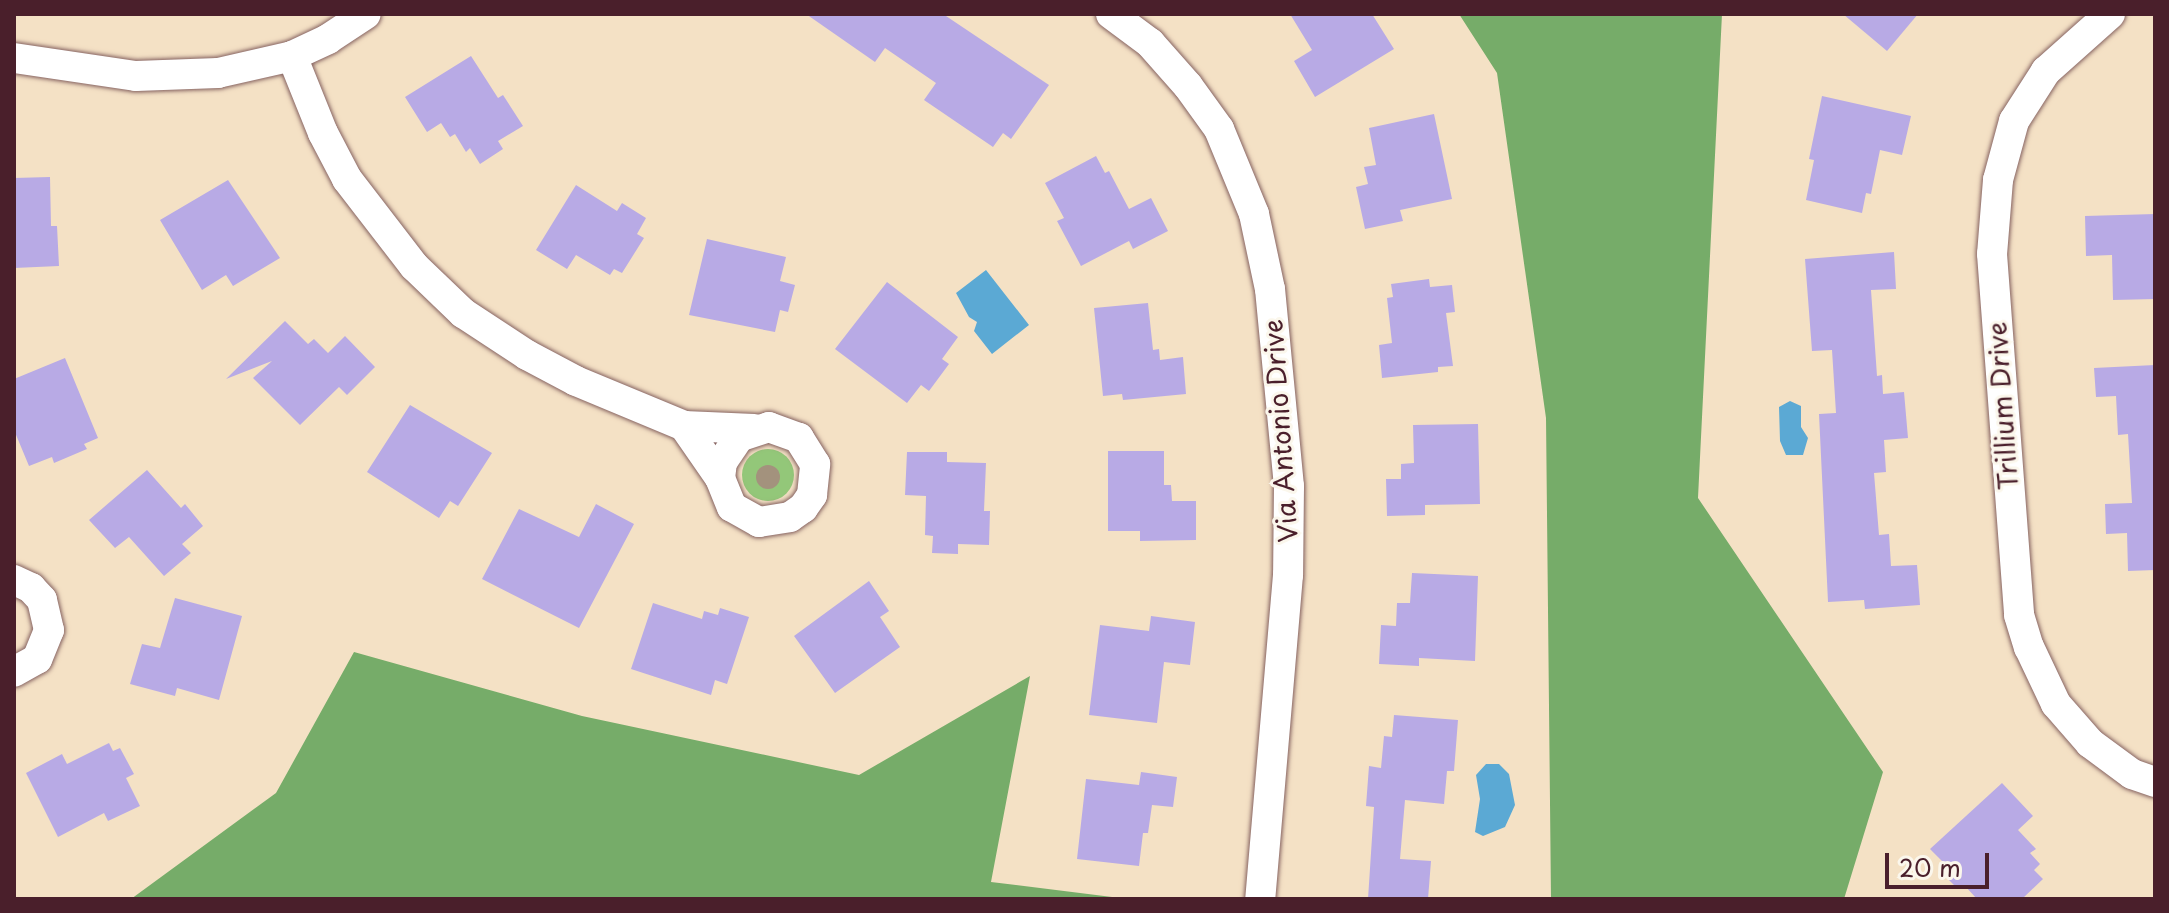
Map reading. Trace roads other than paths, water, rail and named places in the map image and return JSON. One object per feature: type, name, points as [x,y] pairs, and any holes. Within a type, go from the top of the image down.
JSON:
[{"type":"street","points":[[14,58],[136,76],[176,77],[253,68],[292,56],[328,39],[366,14]]},
{"type":"street","name":"Via Antonio Drive","points":[[1111,14],[1150,43],[1219,129],[1254,214],[1270,289],[1289,486],[1288,575],[1260,899]]},
{"type":"street","name":"Trillium Drive","points":[[2110,14],[2046,71],[2014,121],[1998,180],[1992,254],[2019,615],[2029,647],[2056,704],[2090,743],[2132,774],[2155,782]]},
{"type":"street","points":[[292,56],[323,133],[347,179],[414,266],[463,313],[527,355],[576,381],[684,426],[785,430],[809,450],[815,464],[812,495],[790,517],[759,522],[732,507],[720,478],[684,426]]},
{"type":"street","points":[[720,478],[722,462],[729,448],[754,429]]},
{"type":"street","points":[[14,672],[37,659],[49,630],[42,600],[15,580]]},
{"type":"water","points":[[986,270],[1029,325],[992,354],[974,331],[977,322],[969,317],[956,293]]},
{"type":"water","points":[[1790,401],[1801,406],[1801,427],[1808,438],[1803,455],[1786,455],[1780,441],[1779,407]]},
{"type":"water","points":[[1486,764],[1499,764],[1509,774],[1515,805],[1505,827],[1483,836],[1475,832],[1480,799],[1476,775]]}]
